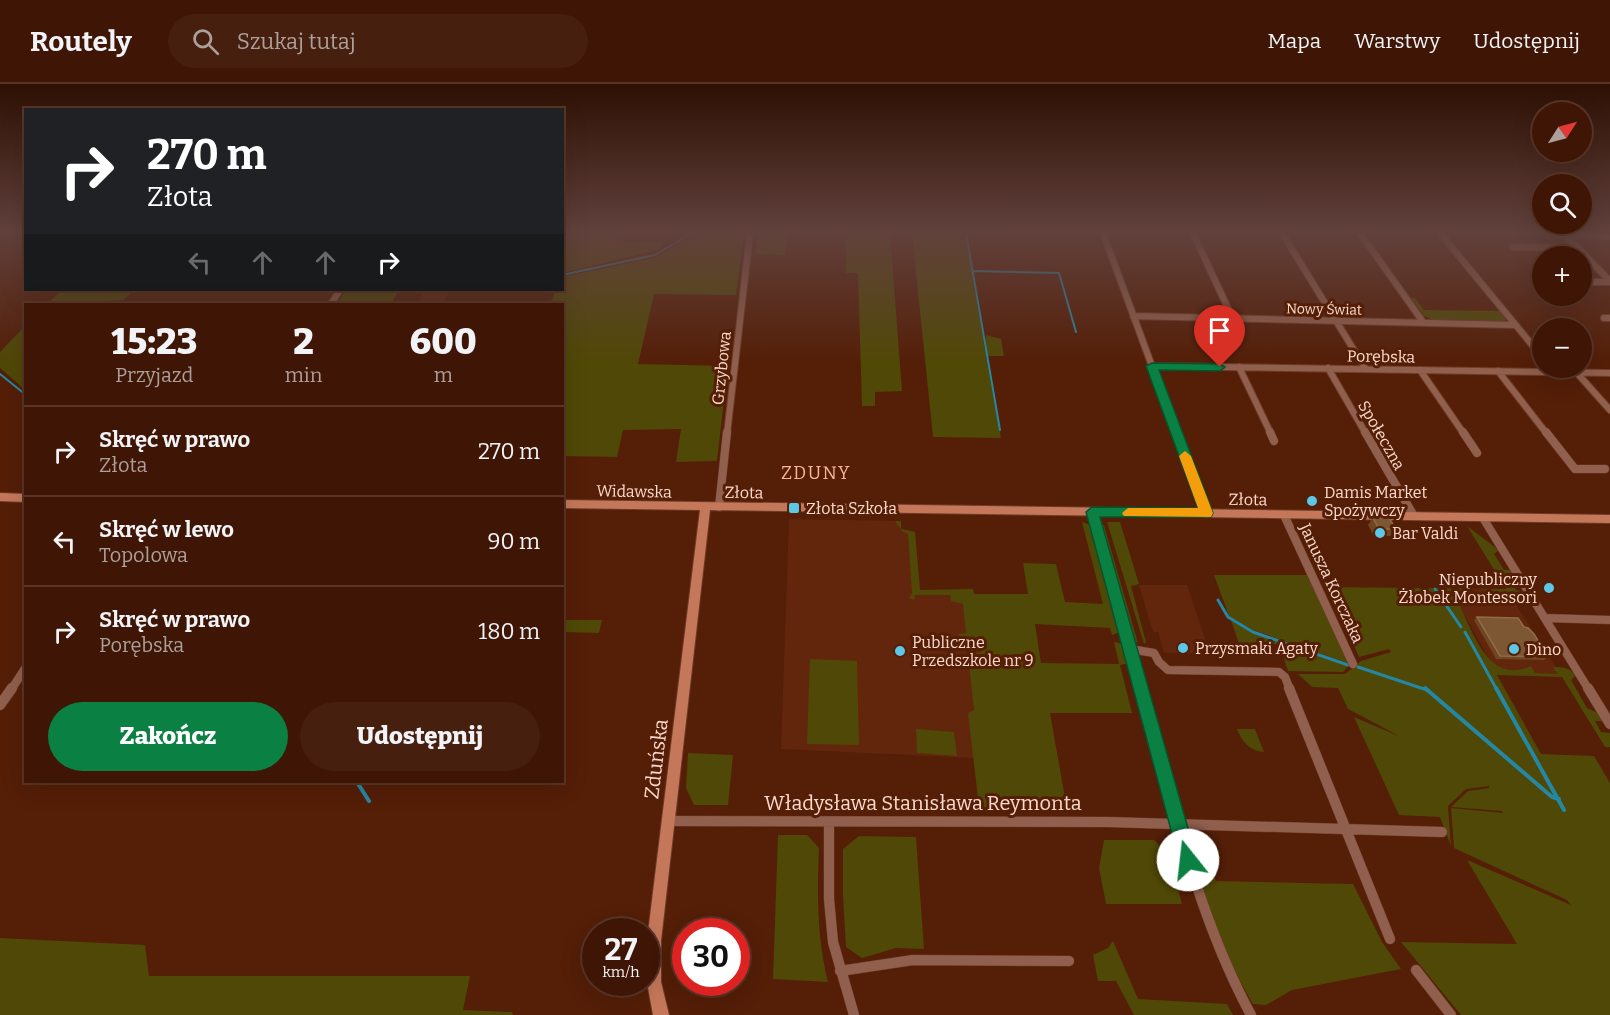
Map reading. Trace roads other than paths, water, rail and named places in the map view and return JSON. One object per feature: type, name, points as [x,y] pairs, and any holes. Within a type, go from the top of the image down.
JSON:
[{"type":"street","name":"Grzybowa","points":[[719,507],[745,276]]},
{"type":"street","points":[[1119,276],[1206,513]]},
{"type":"street","points":[[1213,276],[1233,319]]},
{"type":"street","points":[[1308,276],[1365,369]]},
{"type":"street","points":[[1391,276],[1423,322]]},
{"type":"street","points":[[1475,276],[1532,345]]},
{"type":"street","points":[[1592,282],[1610,282]]},
{"type":"street","name":"Nowy Świat","points":[[1133,316],[1515,325]]},
{"type":"street","name":"Porębska","points":[[1152,366],[1532,370]]},
{"type":"street","points":[[1239,368],[1274,441]]},
{"type":"street","name":"Społeczna","points":[[1328,368],[1414,516]]},
{"type":"street","points":[[1420,370],[1477,453]]},
{"type":"street","points":[[1498,371],[1575,469],[1605,469]]},
{"type":"street","name":"Porębska","points":[[1592,373],[1610,373]]},
{"type":"street","points":[[1581,378],[1610,410]]},
{"type":"street","points":[[0,498],[24,498]]},
{"type":"street","name":"Widawska","points":[[564,504],[705,507]]},
{"type":"street","name":"Złota","points":[[705,507],[1610,519]]},
{"type":"street","name":"Zduńska","points":[[661,1015],[654,982],[654,953],[705,507]]},
{"type":"street","points":[[1092,512],[1211,935],[1251,1015]]},
{"type":"street","name":"Janusza Korczaka","points":[[1284,515],[1353,664]]},
{"type":"street","points":[[1483,518],[1610,724]]},
{"type":"street","points":[[1545,618],[1610,620]]},
{"type":"street","points":[[1130,649],[1152,650],[1157,654],[1161,666],[1168,670],[1279,672],[1285,677],[1390,939]]},
{"type":"street","points":[[0,705],[24,670]]},
{"type":"street","name":"Władysława Stanisława Reymonta","points":[[668,821],[1178,823],[1442,832]]},
{"type":"street","points":[[829,822],[829,899],[832,942],[854,1015]]},
{"type":"street","points":[[840,971],[913,960],[1069,961]]},
{"type":"street","points":[[1416,970],[1451,1015]]},
{"type":"waterway","points":[[973,276],[1000,430]]},
{"type":"waterway","points":[[1060,276],[1076,332]]},
{"type":"waterway","points":[[0,374],[24,393]]},
{"type":"waterway","points":[[1435,589],[1461,627]]},
{"type":"waterway","points":[[1218,600],[1228,617],[1253,632],[1348,665]]},
{"type":"waterway","points":[[1465,632],[1497,690]]},
{"type":"waterway","points":[[1358,667],[1427,690]]},
{"type":"waterway","points":[[1425,688],[1552,797],[1558,799]]},
{"type":"waterway","points":[[1496,688],[1558,799]]},
{"type":"waterway","points":[[358,783],[369,801]]},
{"type":"waterway","points":[[1558,799],[1564,810]]},
{"type":"place","name":"Damis Market Spożywczy","points":[[1312,501]]},
{"type":"place","name":"Złota Szkoła","points":[[794,508]]},
{"type":"place","name":"Bar Valdi","points":[[1380,533]]},
{"type":"place","name":"Niepubliczny Żłobek Montessori","points":[[1549,588]]},
{"type":"place","name":"Przysmaki Agaty","points":[[1183,648]]},
{"type":"place","name":"Dino","points":[[1514,649]]},
{"type":"place","name":"Publiczne Przedszkole nr 9","points":[[900,651]]},
{"type":"district","name":"ZDUNY","points":[[816,473]]}]
